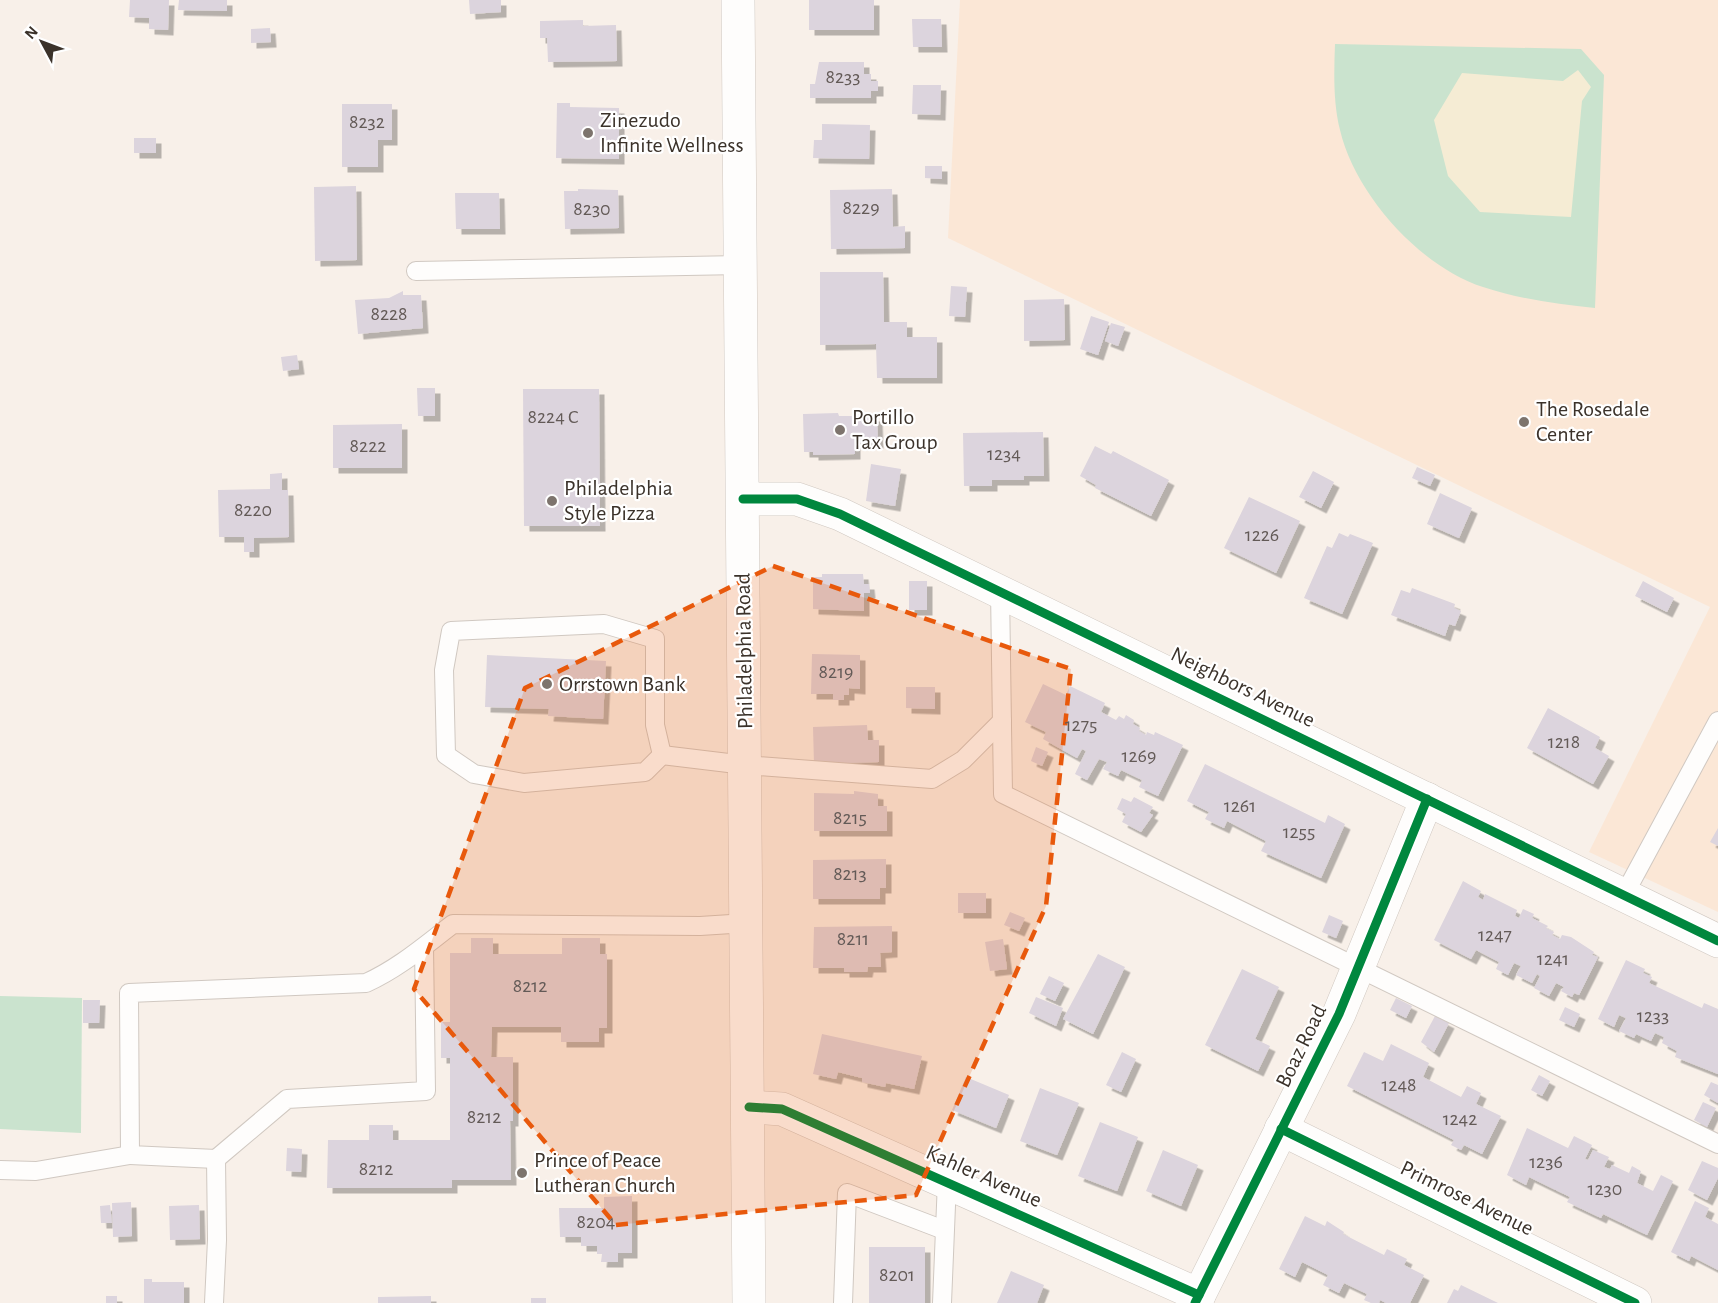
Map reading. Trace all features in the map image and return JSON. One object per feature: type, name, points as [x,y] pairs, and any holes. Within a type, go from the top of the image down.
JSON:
[{"type":"street","name":"Philadelphia Road","points":[[738,0],[749,1303]]},
{"type":"street","name":"Neighbors Avenue","points":[[743,499],[797,499],[840,514],[1718,941]]},
{"type":"street","name":"Boaz Road","points":[[1203,1300],[1281,1129],[1339,1014],[1427,799]]},
{"type":"street","name":"Kahler Avenue","points":[[749,1107],[782,1109],[946,1181],[1203,1300]]},
{"type":"street","name":"Primrose Avenue","points":[[1281,1129],[1635,1303]]},
{"type":"lane","points":[[416,271],[741,265]]},
{"type":"lane","points":[[1000,590],[1003,794],[1718,1144]]},
{"type":"lane","points":[[604,624],[655,639],[655,725],[662,755],[645,772],[524,783],[474,774],[446,755],[444,670],[451,631],[604,624]]},
{"type":"lane","points":[[1624,895],[1718,721]]},
{"type":"lane","points":[[662,755],[745,765],[932,779],[963,759],[1002,722]]},
{"type":"lane","points":[[130,1155],[129,993],[366,983],[394,970],[453,924],[700,926],[747,924]]},
{"type":"lane","points":[[0,1170],[36,1171],[130,1155],[216,1159],[286,1099],[426,1091],[424,947]]},
{"type":"lane","points":[[214,1303],[217,1240],[216,1159]]},
{"type":"lane","points":[[942,1303],[946,1181]]},
{"type":"lane","points":[[843,1303],[847,1193],[944,1230]]},
{"type":"highlighted area","points":[[773,566],[1071,669],[1046,906],[916,1195],[616,1225],[414,989],[525,688]]},
{"type":"shaded area","name":"The Rosedale Center","points":[[960,0],[1718,0],[1718,912],[1589,852],[1710,607],[948,238]]},
{"type":"green space","points":[[1335,44],[1581,49],[1604,75],[1595,308],[1510,295],[1483,287],[1459,277],[1436,263],[1393,225],[1375,203],[1360,179],[1340,130],[1335,98]]},
{"type":"green space","points":[[0,996],[82,998],[81,1133],[0,1129]]},
{"type":"sand","points":[[1578,70],[1591,87],[1582,101],[1571,217],[1480,212],[1448,176],[1434,120],[1462,73],[1563,81]]},
{"type":"building","points":[[130,0],[169,0],[168,30],[149,29],[149,18],[129,17]]},
{"type":"building","points":[[179,0],[227,0],[227,11],[178,10]]},
{"type":"building","points":[[469,0],[501,0],[501,12],[470,14]]},
{"type":"building","points":[[809,0],[874,0],[874,30],[809,30]]},
{"type":"building","points":[[912,19],[941,19],[942,47],[913,47]]},
{"type":"building","points":[[583,20],[583,26],[616,25],[617,61],[548,62],[547,38],[540,38],[540,21]]},
{"type":"building","points":[[270,28],[271,42],[251,43],[251,29]]},
{"type":"building","points":[[819,62],[864,62],[864,74],[871,74],[871,81],[878,81],[878,91],[871,91],[871,98],[810,98],[810,84],[815,84]]},
{"type":"building","points":[[913,85],[941,85],[940,115],[912,114]]},
{"type":"building","name":"Zinezudo Infinite Wellness","points":[[557,103],[570,103],[570,107],[619,108],[619,159],[556,158]]},
{"type":"building","points":[[342,104],[392,104],[392,140],[378,140],[378,167],[342,167]]},
{"type":"building","points":[[822,124],[870,125],[869,159],[813,158],[814,140],[822,140]]},
{"type":"building","points":[[134,138],[156,138],[156,153],[134,153]]},
{"type":"building","points":[[925,166],[942,166],[942,179],[925,178]]},
{"type":"building","points":[[356,186],[357,260],[315,261],[314,187]]},
{"type":"building","points":[[578,189],[618,190],[619,228],[565,229],[564,191],[578,191]]},
{"type":"building","points":[[892,189],[893,227],[905,226],[905,248],[831,249],[830,190]]},
{"type":"building","points":[[455,193],[499,193],[500,229],[456,229]]},
{"type":"building","points":[[820,272],[883,272],[884,322],[907,322],[907,337],[937,337],[937,378],[877,378],[876,344],[820,345]]},
{"type":"building","points":[[951,286],[967,287],[965,317],[949,316]]},
{"type":"building","points":[[403,291],[403,295],[421,295],[423,328],[358,334],[355,300],[389,298]]},
{"type":"building","points":[[1064,299],[1065,340],[1024,341],[1024,300]]},
{"type":"building","points":[[1091,316],[1109,322],[1098,355],[1080,349]]},
{"type":"building","points":[[1111,323],[1125,327],[1118,346],[1105,341]]},
{"type":"building","points":[[297,355],[299,369],[283,371],[281,357]]},
{"type":"building","points":[[417,388],[435,388],[435,416],[418,416]]},
{"type":"building","points":[[523,389],[599,389],[600,526],[524,526]]},
{"type":"building","name":"Portillo Tax Group","points":[[838,413],[839,416],[877,416],[878,443],[855,443],[855,454],[813,455],[813,452],[804,452],[803,414]]},
{"type":"building","points":[[402,424],[402,468],[333,468],[333,425]]},
{"type":"building","points":[[1043,432],[1044,476],[1024,476],[1024,480],[992,480],[992,486],[964,486],[963,433]]},
{"type":"building","points":[[1095,446],[1111,454],[1113,451],[1169,480],[1151,516],[1095,488],[1096,485],[1080,476]]},
{"type":"building","points":[[871,464],[901,469],[895,506],[866,501]]},
{"type":"building","points":[[1417,467],[1435,475],[1430,486],[1412,478]]},
{"type":"building","points":[[1313,471],[1334,482],[1321,508],[1299,497]]},
{"type":"building","points":[[282,473],[282,490],[288,490],[289,537],[254,538],[254,552],[244,552],[244,537],[219,537],[218,490],[270,489],[270,474]]},
{"type":"building","points":[[1440,493],[1472,508],[1459,538],[1427,524]]},
{"type":"building","points":[[1249,497],[1300,521],[1276,573],[1224,548]]},
{"type":"building","points":[[1339,533],[1348,537],[1350,534],[1373,543],[1342,614],[1304,598],[1327,546],[1332,548]]},
{"type":"building","points":[[822,574],[863,574],[864,584],[869,584],[870,593],[864,593],[864,611],[813,609],[813,577],[822,577]]},
{"type":"building","points":[[909,581],[927,581],[927,610],[909,610]]},
{"type":"building","points":[[1643,581],[1674,598],[1667,612],[1635,596]]},
{"type":"building","points":[[1412,588],[1455,604],[1454,608],[1461,611],[1455,626],[1449,624],[1445,636],[1391,615],[1401,590],[1410,593]]},
{"type":"building","points":[[812,654],[860,655],[860,689],[849,688],[849,695],[844,695],[844,700],[833,700],[833,694],[811,694]]},
{"type":"building","points":[[487,655],[606,661],[603,719],[548,716],[549,709],[485,707]]},
{"type":"building","points":[[1043,684],[1066,695],[1070,686],[1105,703],[1101,712],[1116,720],[1119,716],[1124,719],[1126,715],[1134,720],[1133,724],[1140,728],[1139,731],[1146,735],[1147,732],[1154,735],[1155,732],[1183,745],[1158,796],[1139,787],[1142,780],[1121,770],[1118,776],[1103,769],[1107,762],[1099,759],[1087,780],[1075,774],[1086,751],[1082,749],[1077,758],[1043,739],[1046,732],[1025,722]]},
{"type":"building","points":[[906,687],[935,687],[935,709],[906,708]]},
{"type":"building","points":[[1548,708],[1600,737],[1595,748],[1609,756],[1593,784],[1527,748]]},
{"type":"building","points":[[867,725],[868,740],[879,740],[879,762],[814,764],[813,727]]},
{"type":"building","points":[[1036,747],[1048,752],[1042,766],[1031,761]]},
{"type":"building","points":[[1205,764],[1325,823],[1328,815],[1345,824],[1321,878],[1261,851],[1266,841],[1227,821],[1224,828],[1205,819],[1209,812],[1187,801]]},
{"type":"building","points":[[854,791],[878,794],[878,806],[887,806],[887,831],[814,831],[814,793],[854,794]]},
{"type":"building","points":[[1134,797],[1153,807],[1149,813],[1153,815],[1141,832],[1122,822],[1126,814],[1117,809],[1122,798],[1131,802]]},
{"type":"building","points":[[1718,828],[1718,846],[1710,842]]},
{"type":"building","points":[[886,859],[886,888],[880,888],[880,899],[813,899],[813,860]]},
{"type":"building","points":[[1463,881],[1481,891],[1478,897],[1483,900],[1485,894],[1517,910],[1515,916],[1519,918],[1523,909],[1534,914],[1532,918],[1548,926],[1546,928],[1554,932],[1552,935],[1560,939],[1562,935],[1571,937],[1594,952],[1592,955],[1598,957],[1579,995],[1574,993],[1572,997],[1561,991],[1564,987],[1556,983],[1549,996],[1534,988],[1540,976],[1537,974],[1532,983],[1516,975],[1521,966],[1514,963],[1508,975],[1496,969],[1499,962],[1476,950],[1471,959],[1434,940]]},
{"type":"building","points":[[958,893],[986,893],[986,913],[958,913]]},
{"type":"building","points":[[1010,912],[1025,918],[1019,931],[1004,925]]},
{"type":"building","points":[[1329,915],[1343,921],[1336,938],[1322,932]]},
{"type":"building","points":[[892,926],[892,952],[880,953],[881,967],[868,967],[867,972],[844,972],[844,968],[813,968],[814,927]]},
{"type":"building","points":[[471,938],[493,938],[493,954],[562,954],[562,938],[600,938],[600,954],[607,954],[607,1028],[599,1028],[599,1042],[561,1042],[561,1027],[492,1027],[491,1057],[513,1057],[513,1121],[510,1121],[511,1180],[452,1180],[452,1188],[327,1188],[328,1140],[369,1140],[369,1125],[393,1125],[393,1140],[450,1140],[450,1058],[441,1058],[441,1022],[450,1022],[450,953],[471,953]]},
{"type":"building","points":[[1003,939],[1007,969],[990,971],[985,942]]},
{"type":"building","points":[[1098,954],[1125,967],[1093,1034],[1063,1019]]},
{"type":"building","points":[[1626,960],[1645,969],[1643,973],[1652,977],[1649,983],[1702,1008],[1704,1003],[1718,1009],[1718,1074],[1675,1057],[1677,1051],[1662,1043],[1664,1037],[1655,1033],[1651,1041],[1636,1034],[1634,1038],[1619,1031],[1626,1018],[1619,1015],[1614,1027],[1598,1019]]},
{"type":"building","points":[[1242,969],[1279,987],[1255,1039],[1270,1046],[1258,1071],[1205,1045]]},
{"type":"building","points":[[1049,976],[1064,983],[1055,1001],[1040,994]]},
{"type":"building","points":[[1036,997],[1063,1008],[1056,1026],[1029,1013]]},
{"type":"building","points":[[1396,998],[1412,1006],[1406,1018],[1390,1010]]},
{"type":"building","points":[[83,1000],[100,1000],[99,1023],[83,1023]]},
{"type":"building","points":[[1565,1007],[1580,1014],[1574,1027],[1559,1020]]},
{"type":"building","points":[[1435,1016],[1449,1023],[1434,1052],[1421,1042]]},
{"type":"building","points":[[822,1034],[922,1056],[914,1089],[886,1083],[885,1087],[862,1082],[862,1078],[838,1072],[836,1079],[813,1074]]},
{"type":"building","points":[[1391,1044],[1429,1063],[1423,1077],[1461,1097],[1467,1086],[1481,1093],[1476,1104],[1501,1116],[1482,1154],[1464,1145],[1461,1150],[1451,1145],[1454,1140],[1347,1086],[1364,1052],[1383,1061]]},
{"type":"building","points":[[1122,1052],[1136,1059],[1121,1092],[1106,1085]]},
{"type":"building","points":[[1539,1075],[1550,1081],[1542,1096],[1531,1090]]},
{"type":"building","points":[[966,1077],[1009,1095],[996,1128],[952,1110]]},
{"type":"building","points":[[1711,1082],[1718,1085],[1718,1103],[1704,1095]]},
{"type":"building","points":[[1040,1088],[1079,1103],[1057,1155],[1020,1141]]},
{"type":"building","points":[[1703,1102],[1716,1108],[1707,1127],[1694,1120]]},
{"type":"building","points":[[1100,1122],[1138,1137],[1117,1191],[1078,1176]]},
{"type":"building","points":[[1527,1128],[1568,1148],[1574,1136],[1592,1145],[1585,1159],[1588,1160],[1593,1150],[1609,1157],[1604,1167],[1610,1169],[1612,1165],[1629,1173],[1632,1166],[1641,1171],[1637,1183],[1653,1191],[1661,1175],[1673,1181],[1647,1235],[1603,1214],[1601,1218],[1567,1202],[1570,1197],[1529,1177],[1526,1185],[1507,1175]]},
{"type":"building","points":[[287,1148],[302,1149],[301,1172],[286,1171]]},
{"type":"building","points":[[1163,1150],[1198,1165],[1181,1206],[1146,1191]]},
{"type":"building","points":[[1702,1161],[1718,1168],[1718,1178],[1707,1200],[1688,1190]]},
{"type":"building","points":[[632,1196],[632,1253],[618,1253],[618,1262],[601,1262],[602,1254],[597,1254],[597,1246],[581,1246],[581,1237],[560,1237],[559,1208],[604,1208],[604,1197]]},
{"type":"building","points":[[1695,1201],[1709,1208],[1705,1217],[1718,1224],[1718,1270],[1691,1256],[1689,1261],[1671,1252]]},
{"type":"building","points":[[131,1202],[132,1236],[113,1237],[112,1203]]},
{"type":"building","points":[[110,1205],[112,1223],[101,1223],[100,1206]]},
{"type":"building","points":[[199,1205],[200,1239],[170,1240],[169,1206]]},
{"type":"building","points":[[1305,1216],[1325,1226],[1327,1221],[1344,1232],[1343,1234],[1384,1255],[1387,1249],[1407,1259],[1404,1265],[1424,1275],[1410,1303],[1386,1303],[1380,1300],[1379,1303],[1371,1303],[1364,1300],[1367,1294],[1344,1283],[1339,1293],[1323,1285],[1328,1275],[1302,1262],[1295,1277],[1279,1269]]},
{"type":"building","points":[[869,1247],[925,1247],[925,1303],[869,1303]]},
{"type":"building","points":[[1011,1271],[1044,1285],[1037,1303],[997,1303]]},
{"type":"building","points":[[144,1279],[152,1279],[152,1282],[184,1282],[184,1303],[144,1303]]},
{"type":"building","points":[[1461,1285],[1498,1303],[1447,1303],[1454,1289],[1458,1291]]},
{"type":"building","points":[[106,1296],[117,1296],[117,1303],[106,1303]]},
{"type":"building","points":[[431,1296],[431,1303],[378,1303],[378,1297]]},
{"type":"building","points":[[531,1298],[546,1298],[546,1303],[531,1303]]},
{"type":"cycle path","points":[[743,499],[797,499],[840,514],[1718,941]]},
{"type":"cycle path","points":[[1195,1303],[1339,1014],[1427,799]]},
{"type":"cycle path","points":[[749,1107],[782,1109],[1199,1295]]},
{"type":"cycle path","points":[[1281,1129],[1635,1303]]},
{"type":"place","name":"Zinezudo Infinite Wellness","points":[[588,133]]},
{"type":"place","name":"The Rosedale Center","points":[[1524,422]]},
{"type":"place","name":"Portillo Tax Group","points":[[840,430]]},
{"type":"place","name":"Philadelphia Style Pizza","points":[[552,501]]},
{"type":"place","name":"Orrstown Bank","points":[[547,684]]},
{"type":"place","name":"Prince of Peace Lutheran Church","points":[[522,1173]]}]
